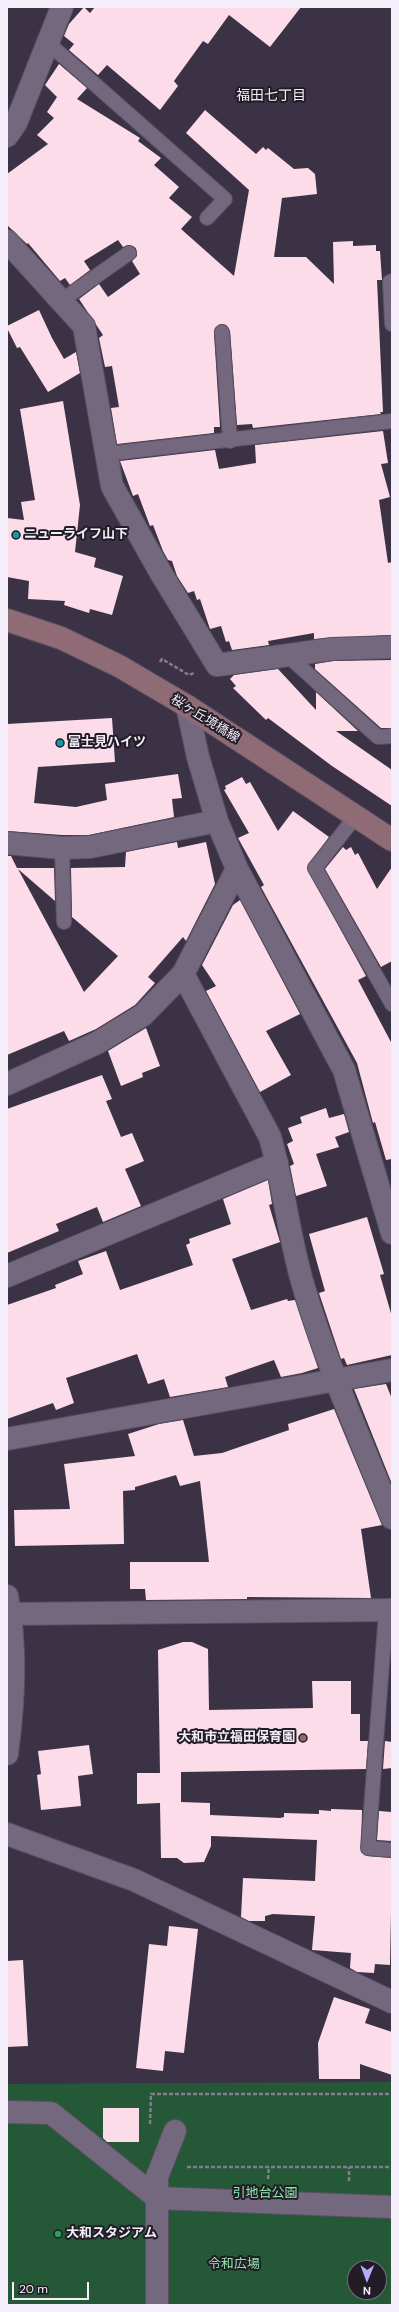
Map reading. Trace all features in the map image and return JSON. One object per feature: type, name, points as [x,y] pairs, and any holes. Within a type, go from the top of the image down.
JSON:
[{"type":"street","points":[[7,136],[16,124],[62,7]]},
{"type":"street","points":[[7,241],[84,326],[112,486],[162,575],[217,665],[332,649],[392,647]]},
{"type":"street","name":"桜ヶ丘境橋線","points":[[7,620],[61,638],[119,666],[187,706],[392,840]]},
{"type":"street","points":[[187,706],[198,757],[218,821],[237,869],[344,1070],[392,1233]]},
{"type":"street","points":[[7,843],[62,848],[90,847],[218,821]]},
{"type":"street","points":[[7,1084],[97,1043],[143,1015],[183,974],[237,869]]},
{"type":"street","points":[[183,974],[270,1137],[304,1288],[337,1380],[392,1518]]},
{"type":"street","points":[[7,1276],[277,1163]]},
{"type":"street","points":[[7,1440],[392,1370]]},
{"type":"street","points":[[7,1754],[13,1706],[8,1608],[389,1611]]},
{"type":"street","points":[[7,1834],[134,1880],[392,2002]]},
{"type":"street","points":[[7,2112],[51,2113],[158,2198],[392,2207]]},
{"type":"street","points":[[157,2305],[157,2177],[175,2131]]},
{"type":"lane","points":[[48,42],[225,199],[207,218]]},
{"type":"lane","points":[[61,300],[128,254]]},
{"type":"lane","points":[[392,281],[390,282],[392,324]]},
{"type":"lane","points":[[222,332],[230,441]]},
{"type":"lane","points":[[106,454],[230,441],[392,421]]},
{"type":"lane","points":[[287,655],[378,737],[392,736]]},
{"type":"lane","points":[[356,816],[316,868],[392,1004]]},
{"type":"lane","points":[[62,848],[64,922]]},
{"type":"lane","points":[[389,1611],[368,1848],[392,1850]]},
{"type":"path","points":[[168,663],[189,675],[194,674],[192,670]]},
{"type":"path","points":[[150,2130],[150,2094],[392,2094]]},
{"type":"path","points":[[161,2166],[392,2167]]},
{"type":"green space","name":"引地台公園","points":[[392,2082],[392,2305],[7,2305],[7,2084]]},
{"type":"building","points":[[84,7],[90,13],[95,7],[301,7],[270,47],[229,15],[208,44],[203,41],[174,81],[178,86],[160,110],[107,65],[98,75],[69,50],[74,44],[64,36],[69,24]]},
{"type":"building","points":[[59,64],[87,88],[77,99],[140,138],[138,141],[161,158],[154,165],[179,187],[169,198],[192,217],[181,229],[234,276],[249,190],[186,133],[205,110],[256,154],[263,147],[266,150],[268,148],[294,169],[308,168],[315,174],[317,194],[282,198],[274,257],[306,257],[334,284],[333,242],[353,241],[353,246],[376,245],[376,251],[380,251],[382,280],[377,280],[383,412],[380,412],[381,414],[253,428],[252,424],[237,425],[230,331],[226,325],[221,324],[215,328],[214,333],[220,427],[214,427],[214,433],[117,444],[111,408],[119,407],[112,366],[105,367],[99,338],[103,335],[79,299],[99,284],[108,297],[140,274],[132,261],[137,256],[136,248],[129,245],[123,247],[118,240],[84,261],[90,270],[70,285],[65,278],[60,281],[28,243],[27,244],[7,225],[7,174],[48,144],[37,135],[54,118],[47,112],[57,97],[45,85]]},
{"type":"building","points":[[39,310],[64,359],[76,352],[80,373],[48,392],[20,347],[17,348],[7,328],[7,326]]},
{"type":"building","points":[[63,401],[80,505],[75,552],[96,558],[94,567],[123,576],[112,615],[90,609],[89,613],[64,605],[65,601],[28,599],[29,581],[7,577],[7,518],[24,520],[21,502],[35,500],[20,409]]},
{"type":"building","points":[[383,431],[388,463],[381,464],[390,497],[379,500],[388,563],[392,562],[392,635],[314,639],[314,633],[268,641],[269,645],[232,650],[229,641],[226,642],[221,626],[210,629],[200,599],[197,600],[194,591],[188,593],[177,576],[172,561],[168,560],[163,551],[153,525],[150,526],[138,494],[133,496],[120,461],[215,450],[219,469],[256,463],[255,445]]},
{"type":"building","points":[[392,660],[392,728],[381,728],[315,669],[315,664],[333,661]]},
{"type":"building","points":[[278,669],[316,710],[316,692],[358,731],[336,731],[392,770],[392,806],[332,766],[268,718],[266,720],[233,688],[236,686],[230,679],[234,675]]},
{"type":"building","points":[[112,718],[115,762],[38,767],[34,803],[76,807],[107,800],[105,784],[178,774],[182,798],[172,799],[174,817],[89,835],[62,835],[7,831],[7,724]]},
{"type":"building","points":[[242,777],[246,784],[250,782],[278,831],[293,811],[329,837],[307,868],[366,976],[358,980],[392,1044],[392,1159],[386,1160],[375,1122],[373,1123],[357,1063],[261,887],[264,885],[238,838],[249,833],[224,790],[226,789],[225,786]]},
{"type":"building","points":[[177,842],[178,848],[206,842],[215,884],[186,941],[183,937],[148,977],[155,983],[135,1005],[96,1029],[69,1041],[64,1031],[7,1055],[7,856],[11,856],[17,868],[54,868],[55,901],[18,869],[84,992],[118,956],[72,917],[71,868],[125,867],[126,852]]},
{"type":"building","points":[[343,847],[346,850],[351,847],[355,855],[358,853],[377,889],[392,867],[392,961],[381,967],[325,869]]},
{"type":"building","points":[[240,900],[300,1014],[266,1031],[291,1075],[260,1092],[206,991],[216,986],[202,965],[233,905]]},
{"type":"building","points":[[146,1028],[160,1066],[142,1073],[143,1077],[121,1086],[108,1051]]},
{"type":"building","points":[[102,1075],[112,1099],[106,1101],[121,1137],[132,1133],[144,1161],[125,1169],[141,1206],[103,1222],[97,1207],[56,1224],[59,1231],[7,1253],[7,1109]]},
{"type":"building","points":[[326,1108],[329,1118],[344,1114],[349,1132],[335,1137],[339,1147],[316,1154],[327,1186],[296,1196],[290,1166],[294,1164],[287,1144],[293,1141],[288,1128],[302,1123],[300,1117]]},
{"type":"building","points":[[268,1180],[272,1204],[269,1205],[280,1242],[232,1259],[251,1310],[287,1299],[288,1301],[295,1300],[318,1368],[281,1377],[274,1360],[225,1377],[228,1387],[170,1397],[164,1379],[148,1384],[137,1354],[66,1378],[74,1403],[56,1410],[53,1403],[7,1419],[7,1305],[56,1288],[55,1285],[83,1274],[78,1261],[106,1251],[120,1290],[193,1265],[186,1245],[190,1243],[189,1239],[231,1224],[223,1199]]},
{"type":"building","points":[[367,1217],[384,1274],[380,1275],[392,1317],[392,1355],[347,1365],[344,1358],[341,1359],[319,1293],[325,1291],[309,1234]]},
{"type":"building","points":[[386,1384],[392,1399],[392,1484],[354,1389]]},
{"type":"building","points":[[334,1409],[382,1525],[361,1529],[371,1598],[247,1597],[247,1599],[146,1600],[145,1589],[130,1589],[130,1562],[209,1562],[200,1481],[180,1486],[176,1475],[135,1487],[135,1490],[123,1491],[124,1544],[15,1546],[14,1510],[70,1509],[64,1464],[135,1456],[128,1434],[159,1424],[183,1420],[194,1456],[222,1453],[289,1430],[288,1424]]},
{"type":"building","points":[[183,1642],[192,1642],[208,1649],[209,1710],[313,1708],[312,1681],[351,1681],[351,1714],[360,1714],[360,1741],[368,1741],[366,1769],[181,1772],[181,1802],[210,1803],[210,1815],[280,1818],[284,1817],[284,1813],[319,1814],[319,1810],[362,1810],[361,1852],[367,1856],[392,1858],[390,1965],[375,1964],[374,1973],[357,1972],[350,1968],[351,1953],[312,1950],[315,1916],[273,1914],[265,1916],[265,1921],[249,1921],[241,1917],[243,1878],[315,1881],[317,1840],[211,1836],[211,1846],[204,1862],[184,1863],[177,1858],[161,1858],[160,1803],[137,1804],[137,1773],[160,1773],[158,1650]]},
{"type":"building","points":[[385,1741],[392,1742],[392,1768],[383,1769]]},
{"type":"building","points":[[89,1745],[93,1774],[78,1776],[81,1806],[41,1810],[37,1775],[41,1774],[38,1751]]},
{"type":"building","points":[[379,1811],[392,1812],[392,1841],[377,1840]]},
{"type":"building","points":[[169,1926],[198,1929],[184,2053],[165,2051],[163,2071],[136,2068],[149,1944],[167,1946]]},
{"type":"building","points":[[23,1960],[28,2046],[7,2047],[7,1961]]},
{"type":"building","points":[[334,1997],[370,2009],[365,2023],[392,2032],[392,2075],[360,2064],[360,2079],[319,2079],[318,2043]]},
{"type":"building","points":[[103,2108],[139,2108],[139,2142],[107,2142],[103,2138]]},
{"type":"place","name":"ニューライフ山下","points":[[16,535]]},
{"type":"place","name":"富士見ハイツ","points":[[60,743]]},
{"type":"place","name":"大和市立福田保育園","points":[[303,1738]]},
{"type":"place","name":"大和スタジアム","points":[[58,2234]]},
{"type":"district","name":"福田七丁目","points":[[271,96]]},
{"type":"park label","name":"令和広場","points":[[234,2265]]}]
